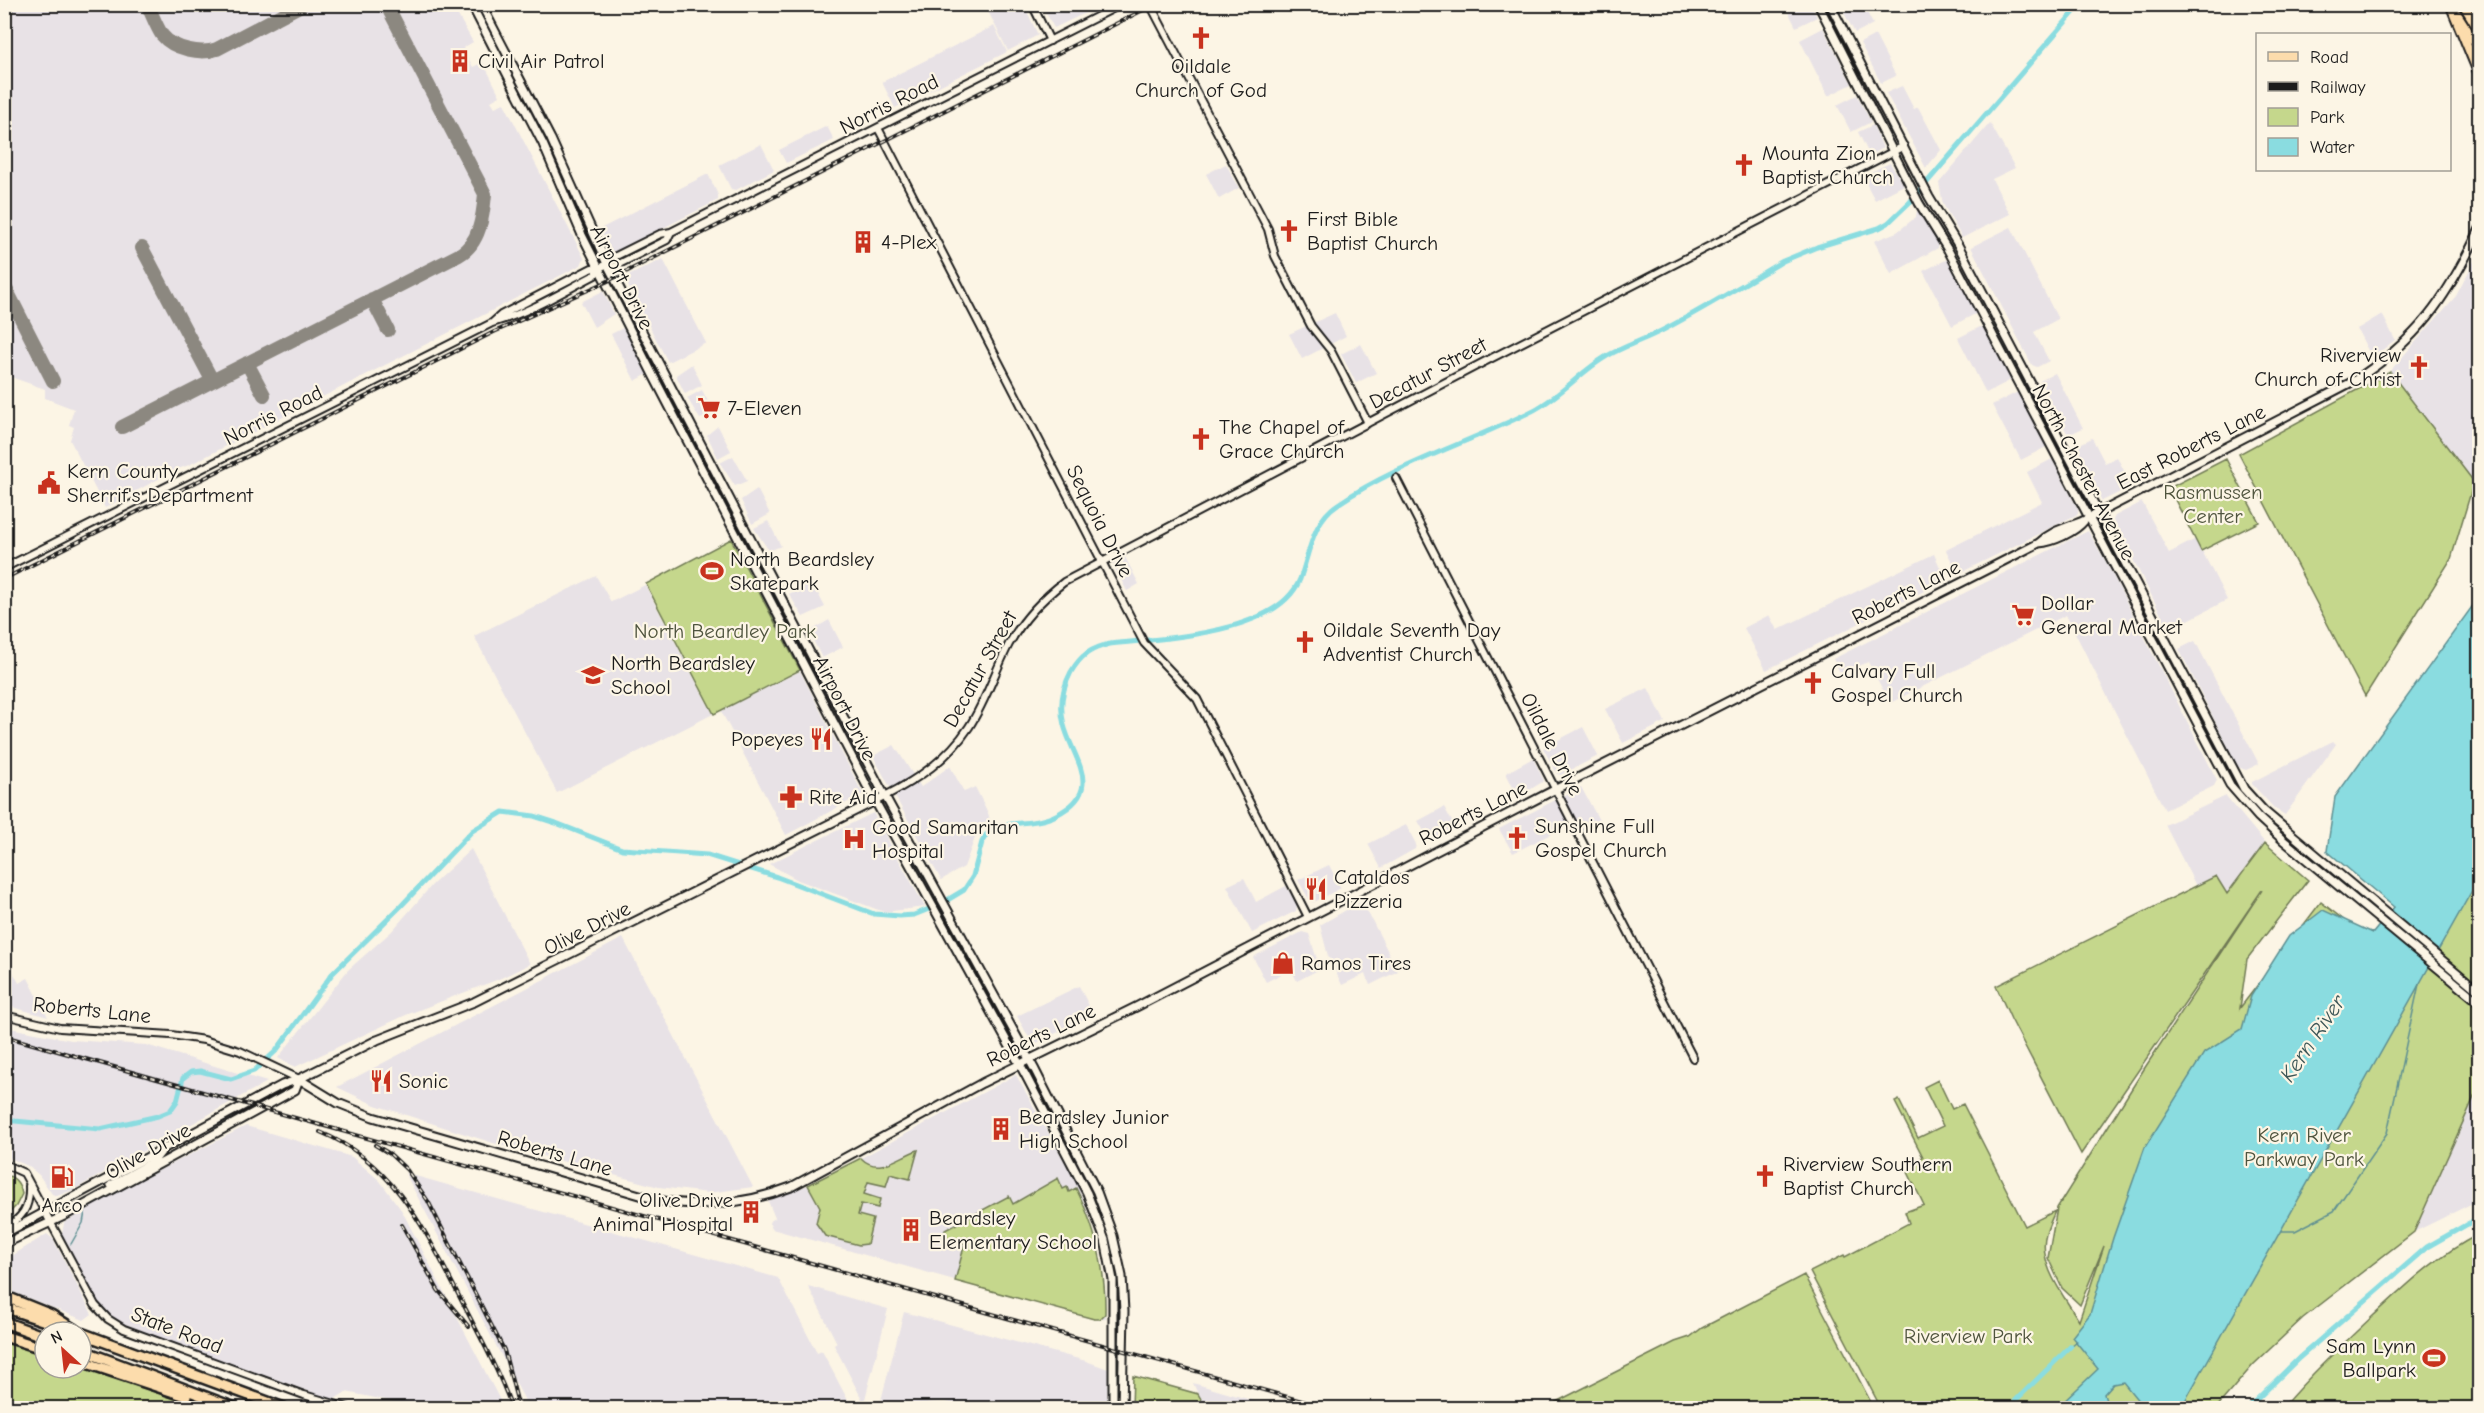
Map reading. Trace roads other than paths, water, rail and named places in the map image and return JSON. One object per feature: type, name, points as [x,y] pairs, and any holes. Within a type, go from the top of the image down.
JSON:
[{"type":"highway","points":[[4,1296],[59,1320]]},
{"type":"highway","points":[[4,1307],[43,1320]]},
{"type":"highway","points":[[4,1322],[33,1333]]},
{"type":"highway","points":[[4,1336],[33,1345]]},
{"type":"highway","points":[[93,1337],[284,1408]]},
{"type":"highway","points":[[93,1355],[235,1408]]},
{"type":"highway","points":[[93,1365],[188,1397],[212,1400]]},
{"type":"main road","name":"Airport Drive","points":[[471,4],[548,154],[598,268],[875,801],[932,902],[1087,1193],[1105,1240],[1114,1298],[1113,1408]]},
{"type":"main road","name":"Airport Drive","points":[[481,4],[551,139],[607,264],[885,796],[1030,1060],[1097,1192],[1113,1236],[1123,1295],[1122,1408]]},
{"type":"main road","name":"North Chester Avenue","points":[[1818,4],[1919,203],[1948,250],[2040,425],[2086,520],[2153,637],[2230,785],[2258,817],[2283,840],[2480,1003]]},
{"type":"main road","name":"North Chester Avenue","points":[[1830,4],[1929,197],[1958,244],[2244,789],[2264,811],[2480,992]]},
{"type":"main road","points":[[2451,4],[2480,50]]},
{"type":"main road","points":[[2451,4],[2480,77]]},
{"type":"main road","points":[[2463,4],[2480,32]]},
{"type":"main road","points":[[1855,76],[1867,89],[1876,92]]},
{"type":"main road","name":"East Roberts Lane","points":[[2086,520],[2314,403],[2388,358],[2438,307],[2458,275],[2480,230]]},
{"type":"main road","points":[[1937,231],[1952,244],[1958,244]]},
{"type":"main road","points":[[1948,250],[1955,252],[1968,264]]},
{"type":"main road","points":[[2040,425],[2063,445]]},
{"type":"main road","name":"Roberts Lane","points":[[299,1079],[338,1103],[373,1117],[642,1196],[673,1203],[704,1205],[751,1200],[791,1187],[982,1083],[2039,543],[2045,537],[2077,521],[2086,520]]},
{"type":"main road","points":[[2153,637],[2165,646],[2170,646]]},
{"type":"main road","points":[[2161,653],[2170,657],[2182,669]]},
{"type":"main road","name":"Olive Drive","points":[[4,1232],[282,1085],[377,1041],[481,998],[885,796]]},
{"type":"main road","name":"Olive Drive","points":[[4,1244],[51,1222],[295,1090],[299,1079]]},
{"type":"main road","points":[[96,1198],[101,1190],[153,1162],[161,1151]]},
{"type":"street","points":[[1032,4],[1050,41]]},
{"type":"street","name":"Norris Road","points":[[4,568],[492,323],[501,315],[592,268],[607,264],[610,259],[660,234],[671,232],[1122,4]]},
{"type":"street","points":[[1150,4],[1268,229],[1273,254],[1311,326],[1331,351],[1368,423]]},
{"type":"street","name":"Sequoia Drive","points":[[878,128],[1139,634],[1144,643],[1197,699],[1308,917]]},
{"type":"street","name":"Decatur Street","points":[[885,796],[925,773],[949,753],[976,716],[1010,643],[1027,617],[1042,600],[1064,582],[1904,146]]},
{"type":"street","name":"Oildale Drive","points":[[1396,478],[1693,1058]]},
{"type":"street","name":"Roberts Lane","points":[[4,1015],[70,1029],[185,1037],[222,1045],[258,1058],[299,1079]]},
{"type":"street","name":"State Road","points":[[4,1164],[18,1169],[29,1182],[95,1305],[116,1324],[304,1395],[348,1408]]},
{"type":"street","points":[[4,1232],[21,1219],[27,1206],[29,1182]]},
{"type":"water","name":"Kern River Parkway Park","points":[[2479,597],[2479,878],[2181,1408],[2144,1408],[2123,1382],[2113,1384],[2104,1394],[2108,1408],[2057,1408],[2098,1369],[2072,1337],[2090,1314],[2113,1238],[2145,1147],[2204,1053],[2242,1029],[2251,996],[2289,936],[2323,910],[2373,933],[2394,907],[2327,851],[2335,797]]},
{"type":"waterway","points":[[4,1120],[100,1129],[158,1116],[170,1111],[177,1101],[183,1078],[191,1072],[200,1071],[231,1079],[254,1071],[276,1051],[332,974],[472,831],[503,812],[534,816],[622,849],[707,855],[777,877],[874,914],[914,915],[939,905],[964,890],[973,876],[982,842],[986,835],[997,826],[1049,818],[1071,805],[1080,795],[1083,785],[1082,774],[1064,725],[1062,704],[1065,685],[1071,672],[1087,653],[1110,644],[1187,636],[1216,630],[1244,623],[1268,612],[1288,598],[1300,579],[1317,528],[1322,519],[1338,504],[1410,465],[1534,410],[1607,356],[1658,333],[1783,261],[1888,223],[1910,202],[2081,4]]},
{"type":"waterway","points":[[2281,1231],[2295,1231],[2334,1211],[2387,1133],[2419,984]]},
{"type":"waterway","points":[[71,1244],[83,1223],[85,1212]]},
{"type":"waterway","points":[[2248,1408],[2299,1358],[2427,1247],[2480,1217]]},
{"type":"waterway","points":[[2071,1346],[2077,1341]]},
{"type":"waterway","points":[[2008,1408],[2071,1346]]},
{"type":"railway","points":[[4,579],[494,332],[606,282],[1155,4]]},
{"type":"railway","points":[[4,1036],[1327,1408]]},
{"type":"railway","points":[[320,1132],[346,1145],[368,1161],[388,1180],[404,1200],[420,1223],[446,1271],[494,1365],[512,1408]]},
{"type":"railway","points":[[375,1145],[390,1154],[407,1170],[428,1201],[504,1350],[519,1408]]},
{"type":"railway","points":[[402,1225],[438,1290],[469,1327]]},
{"type":"place","name":"Oildale Church of God","points":[[1201,38]]},
{"type":"place","name":"Civil Air Patrol","points":[[460,61]]},
{"type":"place","name":"Mounta Zion Baptist Church","points":[[1744,165]]},
{"type":"place","name":"First Bible Baptist Church","points":[[1289,231]]},
{"type":"place","name":"4-Plex","points":[[863,242]]},
{"type":"place","name":"Riverview Church of Christ","points":[[2419,367]]},
{"type":"place","name":"7-Eleven","points":[[709,408]]},
{"type":"place","name":"The Chapel of Grace Church","points":[[1201,439]]},
{"type":"place","name":"Kern County Sherrif's Department","points":[[49,483]]},
{"type":"place","name":"North Beardsley Skatepark","points":[[712,571]]},
{"type":"place","name":"Dollar General Market","points":[[2023,615]]},
{"type":"place","name":"Oildale Seventh Day Adventist Church","points":[[1305,642]]},
{"type":"place","name":"North Beardsley School","points":[[593,675]]},
{"type":"place","name":"Calvary Full Gospel Church","points":[[1813,683]]},
{"type":"place","name":"Popeyes","points":[[821,739]]},
{"type":"place","name":"Rite Aid","points":[[791,797]]},
{"type":"place","name":"Sunshine Full Gospel Church","points":[[1517,838]]},
{"type":"place","name":"Good Samaritan Hospital","points":[[854,839]]},
{"type":"place","name":"Cataldos Pizzeria","points":[[1316,889]]},
{"type":"place","name":"Ramos Tires","points":[[1283,963]]},
{"type":"place","name":"Sonic","points":[[381,1081]]},
{"type":"place","name":"Beardsley Junior High School","points":[[1001,1129]]},
{"type":"place","name":"Riverview Southern Baptist Church","points":[[1765,1176]]},
{"type":"place","name":"Arco","points":[[62,1177]]},
{"type":"place","name":"Olive Drive Animal Hospital","points":[[751,1212]]},
{"type":"place","name":"Beardsley Elementary School","points":[[911,1230]]},
{"type":"place","name":"Sam Lynn Ballpark","points":[[2434,1358]]},
{"type":"park label","name":"Rasmussen Center","points":[[2213,504]]},
{"type":"park label","name":"North Beardley Park","points":[[725,631]]},
{"type":"park label","name":"Riverview Park","points":[[1968,1336]]},
{"type":"water label","name":"Kern River","points":[[2312,1038]]}]
